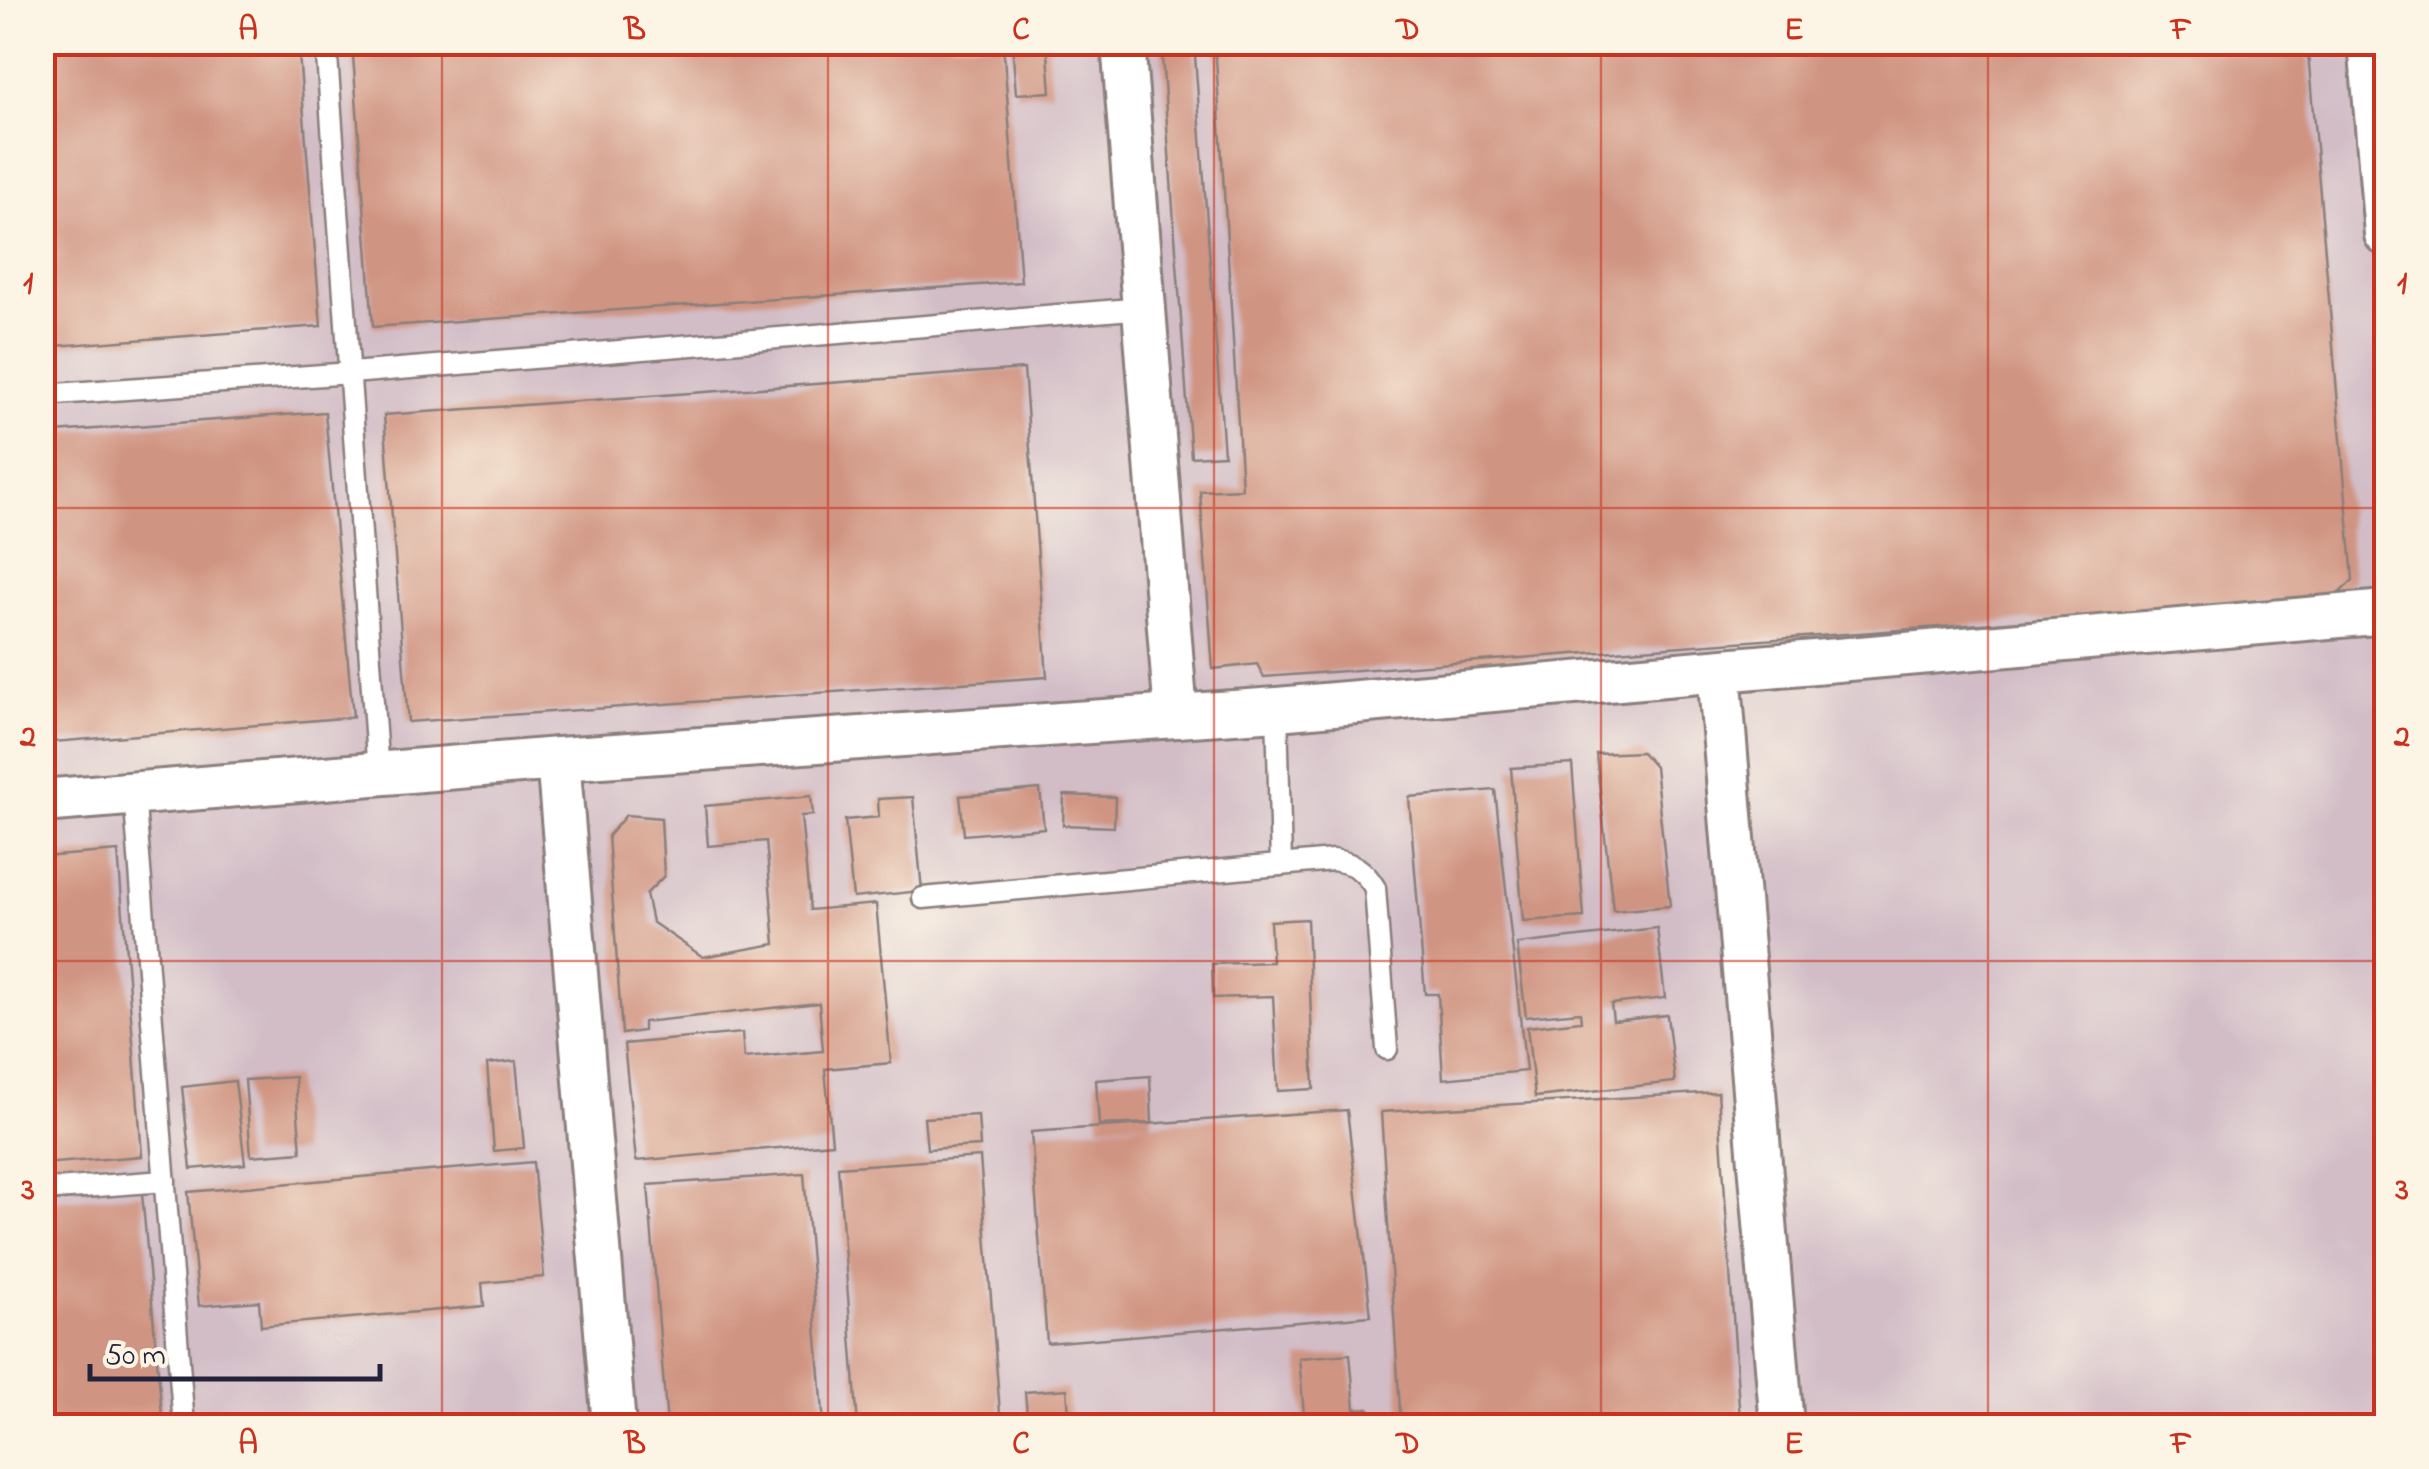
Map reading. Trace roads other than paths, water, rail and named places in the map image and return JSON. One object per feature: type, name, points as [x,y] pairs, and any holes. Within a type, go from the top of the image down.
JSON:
[{"type":"street","points":[[1122,42],[1176,716]]},
{"type":"street","points":[[2370,42],[2386,234]]},
{"type":"street","points":[[42,801],[558,759],[1278,710],[2386,612]]},
{"type":"street","points":[[1720,670],[1782,1426]]},
{"type":"street","points":[[558,759],[614,1426]]},
{"type":"lane","points":[[326,42],[378,773]]},
{"type":"lane","points":[[42,395],[1144,308]]},
{"type":"lane","points":[[1278,710],[1281,865]]},
{"type":"lane","points":[[134,793],[184,1426]]},
{"type":"lane","points":[[923,898],[1334,860],[1351,863],[1366,873],[1375,888],[1386,1049]]},
{"type":"lane","points":[[42,1190],[165,1181]]}]
